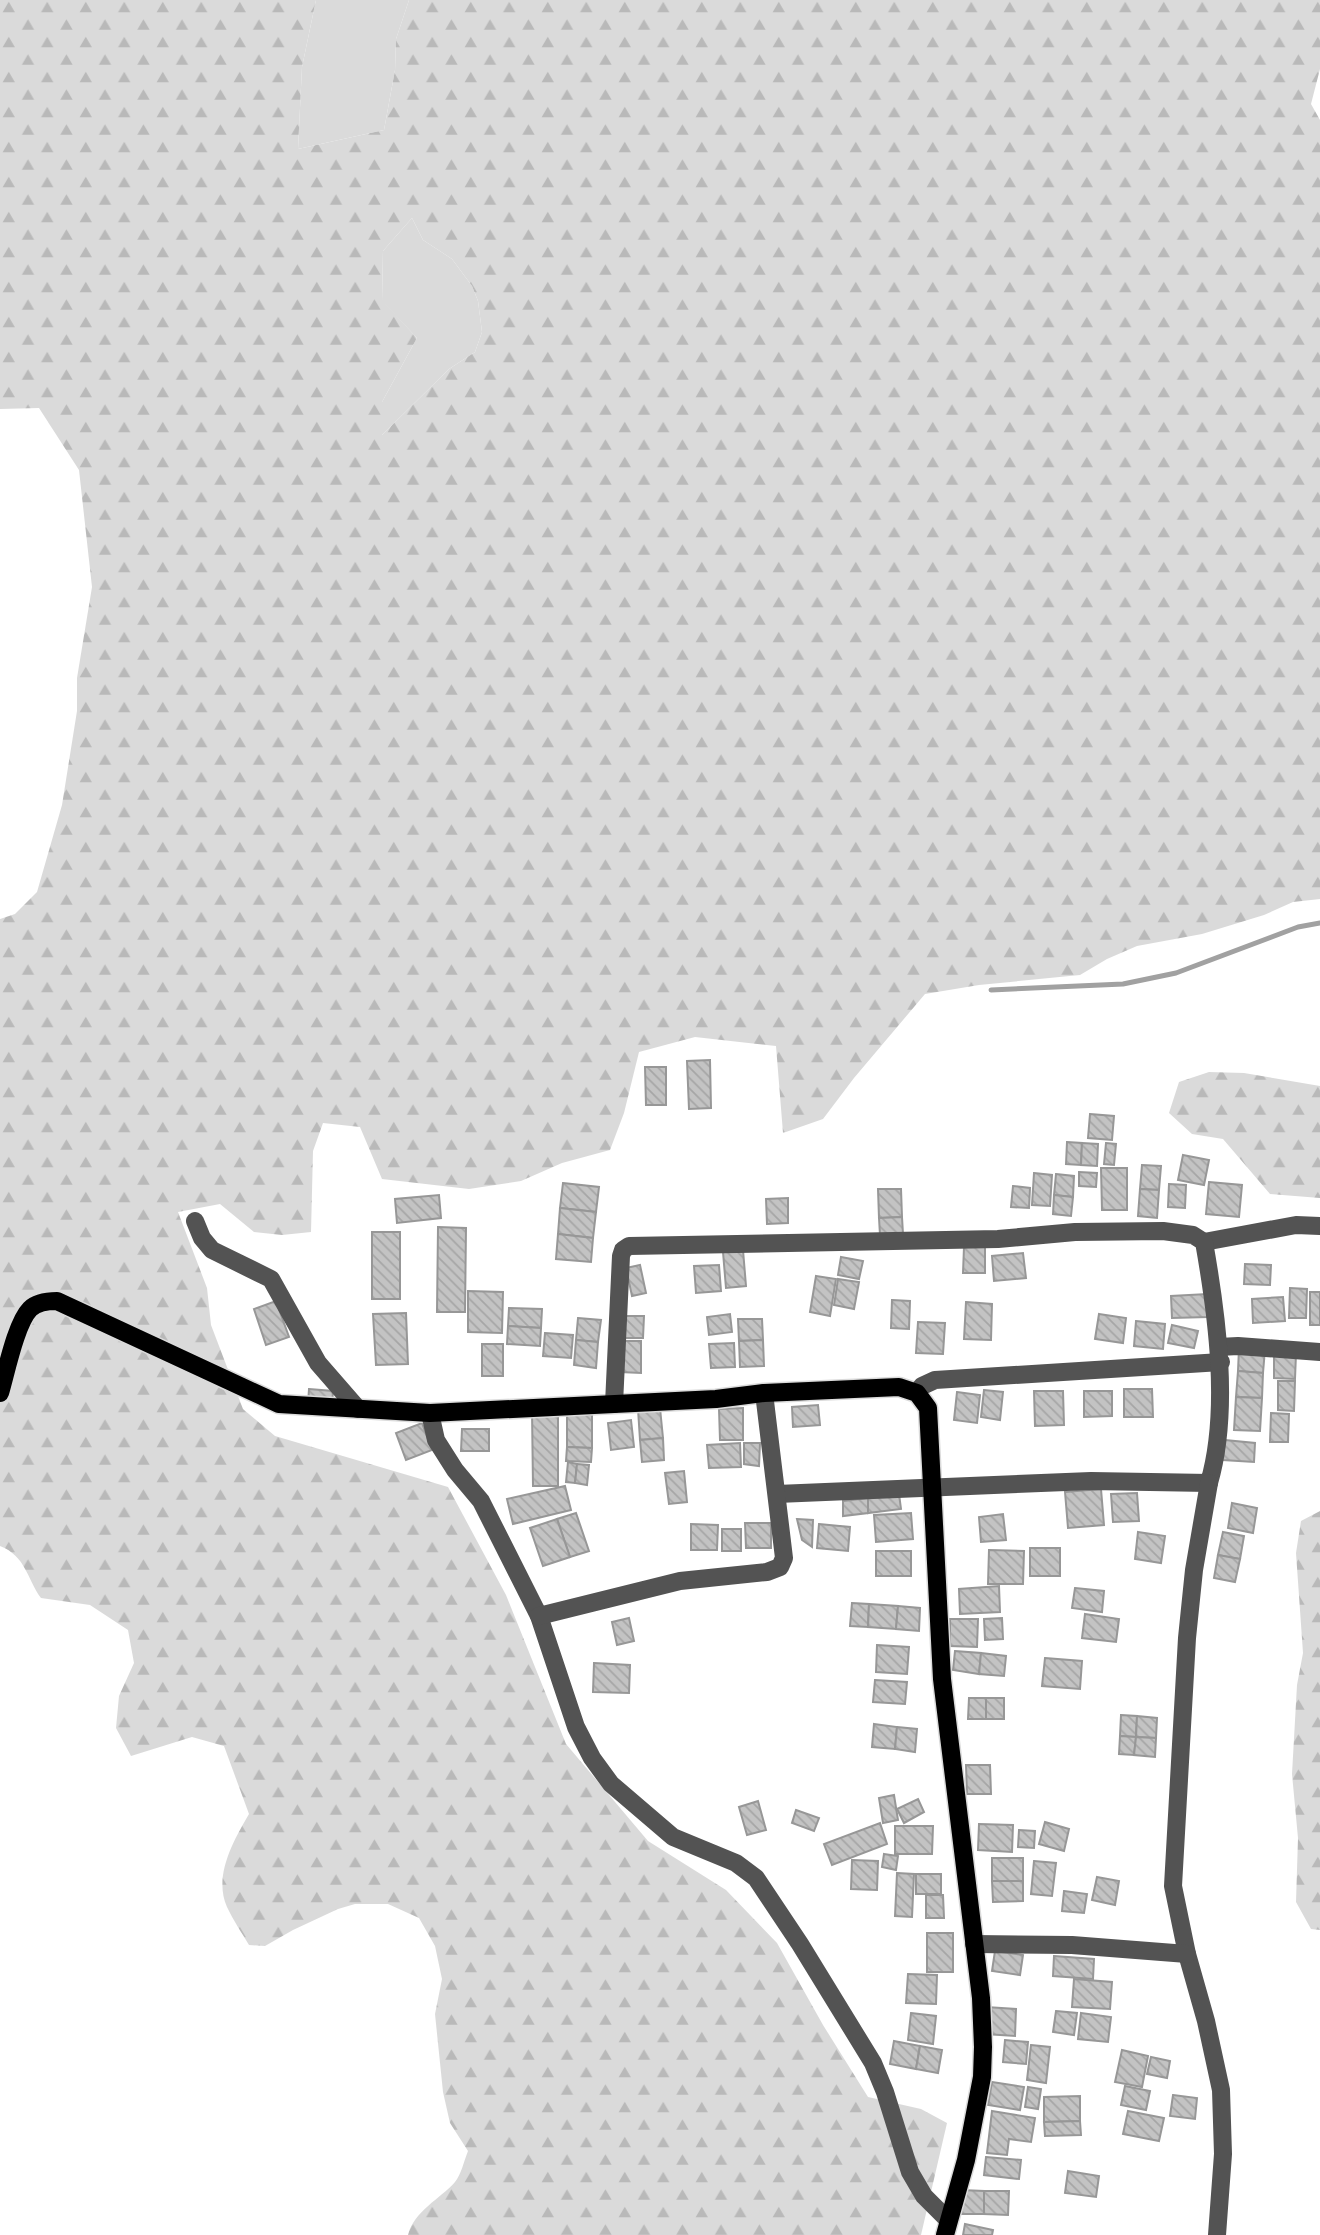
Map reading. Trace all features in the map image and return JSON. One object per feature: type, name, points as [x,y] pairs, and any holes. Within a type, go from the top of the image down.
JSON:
[{"type":"main road","points":[[0,1393],[16,1336],[29,1310],[42,1303],[57,1301],[274,1402],[430,1413],[899,1387],[917,1394],[928,1408],[942,1679],[981,1998],[983,2047],[982,2077],[966,2160],[947,2228]]},
{"type":"street","points":[[195,1221],[202,1238],[212,1250],[271,1279],[318,1363],[358,1409]]},
{"type":"street","points":[[614,1404],[621,1256],[623,1250],[629,1246],[999,1239],[1075,1233],[1163,1231],[1193,1235],[1204,1242],[1296,1225],[1320,1226]]},
{"type":"street","points":[[1204,1242],[1219,1354],[1216,1459],[1209,1483],[1194,1570],[1187,1638],[1173,1886],[1221,2090],[1223,2154],[1217,2235]]},
{"type":"street","points":[[917,1394],[922,1386],[935,1380],[1219,1354],[1238,1346],[1320,1352]]},
{"type":"street","points":[[540,1616],[680,1581],[774,1570],[780,1567],[784,1558],[764,1393]]},
{"type":"street","points":[[430,1413],[436,1440],[455,1470],[481,1501],[540,1616],[576,1727],[592,1758],[611,1784],[674,1837],[736,1863],[756,1878],[873,2063],[910,2172],[947,2228]]},
{"type":"street","points":[[776,1494],[1091,1481],[1209,1483]]},
{"type":"street","points":[[974,1944],[1084,1946],[1187,1954]]},
{"type":"green space","points":[[0,0],[316,0],[302,67],[298,149],[384,130],[395,70],[396,39],[409,0],[1320,0],[1320,69],[1311,104],[1320,120],[1320,899],[1293,902],[1264,915],[1202,934],[1137,946],[1080,975],[979,985],[925,994],[823,1119],[783,1133],[776,1046],[695,1037],[639,1052],[624,1113],[610,1150],[562,1163],[521,1181],[469,1189],[382,1179],[360,1127],[323,1123],[313,1151],[311,1232],[282,1235],[254,1232],[220,1204],[178,1212],[207,1288],[211,1325],[243,1409],[275,1436],[448,1487],[506,1595],[566,1744],[648,1841],[726,1890],[777,1943],[823,2025],[868,2097],[921,2109],[947,2123],[921,2235],[408,2235],[422,2212],[457,2179],[468,2151],[450,2123],[443,2092],[435,2014],[442,1979],[435,1946],[419,1918],[388,1904],[355,1904],[293,1930],[265,1946],[249,1945],[229,1912],[223,1895],[222,1883],[227,1859],[249,1814],[224,1746],[192,1737],[131,1756],[116,1728],[119,1696],[134,1663],[128,1630],[90,1605],[41,1598],[21,1562],[9,1550],[0,1546],[0,919],[15,914],[37,892],[62,805],[77,711],[77,678],[92,587],[79,470],[39,408],[0,409]],"holes":[[[412,218],[423,240],[452,259],[472,286],[478,301],[482,332],[475,352],[449,369],[382,435],[382,402],[417,338],[382,300],[383,251]]]},
{"type":"green space","points":[[316,0],[409,0],[396,39],[395,70],[384,130],[298,149],[302,67]]},
{"type":"green space","points":[[412,218],[423,240],[452,259],[472,286],[478,301],[482,332],[475,352],[449,369],[381,436],[382,402],[417,338],[382,301],[383,251]]},
{"type":"green space","points":[[1209,1072],[1244,1073],[1320,1086],[1320,1198],[1270,1194],[1223,1139],[1192,1134],[1169,1113],[1179,1082]]},
{"type":"green space","points":[[1320,1511],[1320,1930],[1311,1929],[1296,1902],[1298,1838],[1292,1774],[1297,1685],[1303,1653],[1296,1553],[1301,1521]]},
{"type":"building","points":[[710,1060],[711,1108],[689,1109],[687,1061]]},
{"type":"building","points":[[645,1067],[666,1067],[666,1105],[646,1105]]},
{"type":"building","points":[[1090,1114],[1114,1116],[1112,1140],[1088,1138]]},
{"type":"building","points":[[1067,1142],[1082,1143],[1081,1165],[1066,1164]]},
{"type":"building","points":[[1082,1143],[1098,1144],[1097,1166],[1081,1165]]},
{"type":"building","points":[[1106,1143],[1116,1144],[1114,1165],[1104,1164]]},
{"type":"building","points":[[1183,1155],[1209,1160],[1204,1185],[1178,1180]]},
{"type":"building","points":[[1142,1165],[1161,1166],[1159,1190],[1140,1189]]},
{"type":"building","points":[[1101,1168],[1127,1168],[1127,1210],[1102,1210]]},
{"type":"building","points":[[1079,1172],[1097,1173],[1096,1187],[1079,1186]]},
{"type":"building","points":[[1034,1173],[1052,1175],[1050,1206],[1032,1205]]},
{"type":"building","points":[[1056,1174],[1074,1176],[1073,1197],[1054,1195]]},
{"type":"building","points":[[1209,1182],[1242,1185],[1239,1217],[1206,1214]]},
{"type":"building","points":[[563,1183],[599,1187],[596,1212],[560,1208]]},
{"type":"building","points":[[1169,1184],[1186,1185],[1185,1208],[1168,1207]]},
{"type":"building","points":[[1013,1186],[1030,1188],[1029,1208],[1011,1207]]},
{"type":"building","points":[[878,1189],[901,1189],[902,1217],[879,1218]]},
{"type":"building","points":[[1140,1189],[1159,1190],[1157,1218],[1138,1216]]},
{"type":"building","points":[[439,1195],[441,1218],[397,1223],[395,1199]]},
{"type":"building","points":[[1054,1195],[1073,1197],[1071,1216],[1053,1214]]},
{"type":"building","points":[[788,1198],[788,1223],[767,1224],[766,1199]]},
{"type":"building","points":[[560,1208],[596,1212],[593,1238],[558,1234]]},
{"type":"building","points":[[902,1217],[903,1234],[880,1235],[879,1218]]},
{"type":"building","points":[[438,1227],[466,1228],[465,1312],[437,1312]]},
{"type":"building","points":[[372,1232],[400,1232],[400,1299],[372,1299]]},
{"type":"building","points":[[558,1234],[593,1238],[591,1262],[556,1259]]},
{"type":"building","points":[[964,1247],[985,1247],[985,1273],[963,1273]]},
{"type":"building","points":[[743,1250],[746,1286],[726,1288],[723,1252]]},
{"type":"building","points":[[1023,1253],[1026,1278],[994,1281],[992,1256]]},
{"type":"building","points":[[841,1257],[863,1261],[859,1279],[838,1275]]},
{"type":"building","points":[[1245,1264],[1271,1265],[1270,1285],[1244,1284]]},
{"type":"building","points":[[640,1265],[646,1293],[632,1296],[626,1268]]},
{"type":"building","points":[[719,1265],[721,1291],[696,1293],[694,1266]]},
{"type":"building","points":[[816,1276],[836,1279],[830,1316],[810,1312]]},
{"type":"building","points":[[838,1279],[859,1282],[854,1309],[834,1305]]},
{"type":"building","points":[[1290,1288],[1307,1289],[1306,1318],[1289,1318]]},
{"type":"building","points":[[468,1291],[503,1292],[502,1333],[468,1332]]},
{"type":"building","points":[[1310,1292],[1320,1292],[1320,1325],[1310,1325]]},
{"type":"building","points":[[1207,1294],[1208,1317],[1172,1318],[1171,1296]]},
{"type":"building","points":[[1283,1297],[1285,1321],[1253,1323],[1252,1299]]},
{"type":"building","points":[[892,1300],[910,1301],[909,1329],[891,1328]]},
{"type":"building","points":[[276,1301],[289,1337],[266,1345],[254,1309]]},
{"type":"building","points":[[966,1302],[992,1304],[991,1340],[964,1339]]},
{"type":"building","points":[[509,1308],[542,1309],[541,1328],[508,1326]]},
{"type":"building","points":[[406,1313],[408,1364],[376,1365],[373,1314]]},
{"type":"building","points":[[730,1314],[732,1332],[709,1335],[707,1317]]},
{"type":"building","points":[[1099,1314],[1126,1318],[1123,1343],[1095,1339]]},
{"type":"building","points":[[625,1316],[644,1316],[643,1338],[625,1338]]},
{"type":"building","points":[[578,1318],[601,1320],[598,1342],[576,1340]]},
{"type":"building","points":[[738,1319],[762,1319],[763,1340],[739,1341]]},
{"type":"building","points":[[1136,1321],[1165,1324],[1163,1349],[1134,1346]]},
{"type":"building","points":[[918,1322],[945,1323],[943,1354],[916,1353]]},
{"type":"building","points":[[1172,1325],[1198,1331],[1194,1348],[1168,1343]]},
{"type":"building","points":[[508,1326],[541,1328],[540,1346],[507,1344]]},
{"type":"building","points":[[545,1333],[573,1335],[571,1358],[543,1356]]},
{"type":"building","points":[[576,1340],[598,1342],[596,1368],[574,1365]]},
{"type":"building","points":[[763,1340],[764,1366],[740,1367],[739,1341]]},
{"type":"building","points":[[620,1341],[641,1341],[641,1373],[620,1372]]},
{"type":"building","points":[[734,1343],[735,1367],[711,1368],[709,1344]]},
{"type":"building","points":[[482,1344],[503,1344],[503,1376],[482,1376]]},
{"type":"building","points":[[1239,1348],[1265,1349],[1263,1373],[1238,1371]]},
{"type":"building","points":[[1274,1354],[1296,1354],[1295,1379],[1274,1378]]},
{"type":"building","points":[[1238,1371],[1263,1373],[1262,1398],[1236,1397]]},
{"type":"building","points":[[1278,1381],[1295,1381],[1294,1411],[1278,1410]]},
{"type":"building","points":[[309,1389],[333,1391],[332,1406],[308,1404]]},
{"type":"building","points":[[1124,1389],[1152,1389],[1153,1417],[1124,1417]]},
{"type":"building","points":[[984,1390],[1003,1392],[1000,1420],[981,1417]]},
{"type":"building","points":[[1034,1391],[1063,1391],[1064,1425],[1035,1426]]},
{"type":"building","points":[[1084,1391],[1112,1391],[1112,1416],[1084,1417]]},
{"type":"building","points":[[957,1392],[980,1395],[977,1423],[954,1420]]},
{"type":"building","points":[[1236,1397],[1262,1398],[1260,1431],[1234,1430]]},
{"type":"building","points":[[818,1405],[820,1425],[793,1427],[792,1407]]},
{"type":"building","points":[[660,1408],[663,1438],[640,1440],[638,1409]]},
{"type":"building","points":[[743,1408],[743,1440],[720,1440],[719,1409]]},
{"type":"building","points":[[532,1410],[558,1411],[558,1486],[533,1486]]},
{"type":"building","points":[[1271,1413],[1289,1414],[1288,1442],[1270,1442]]},
{"type":"building","points":[[567,1414],[592,1415],[592,1448],[567,1447]]},
{"type":"building","points":[[631,1420],[634,1447],[611,1450],[608,1423]]},
{"type":"building","points":[[422,1423],[432,1450],[406,1460],[396,1433]]},
{"type":"building","points":[[462,1429],[489,1429],[489,1451],[461,1451]]},
{"type":"building","points":[[663,1438],[664,1460],[642,1462],[640,1440]]},
{"type":"building","points":[[1225,1440],[1255,1443],[1254,1462],[1223,1460]]},
{"type":"building","points":[[740,1443],[741,1467],[709,1468],[707,1445]]},
{"type":"building","points":[[744,1443],[760,1443],[759,1466],[744,1464]]},
{"type":"building","points":[[567,1447],[592,1448],[591,1462],[566,1461]]},
{"type":"building","points":[[568,1462],[577,1464],[575,1483],[566,1482]]},
{"type":"building","points":[[577,1464],[589,1465],[587,1485],[575,1483]]},
{"type":"building","points":[[684,1471],[687,1502],[669,1504],[665,1473]]},
{"type":"building","points":[[565,1486],[571,1510],[513,1524],[507,1499]]},
{"type":"building","points":[[1101,1489],[1104,1525],[1068,1528],[1065,1492]]},
{"type":"building","points":[[1137,1493],[1139,1521],[1113,1522],[1111,1494]]},
{"type":"building","points":[[899,1494],[901,1509],[868,1513],[868,1498]]},
{"type":"building","points":[[868,1498],[868,1513],[843,1516],[843,1501]]},
{"type":"building","points":[[1232,1503],[1257,1508],[1253,1533],[1228,1528]]},
{"type":"building","points":[[576,1513],[589,1551],[570,1557],[557,1519]]},
{"type":"building","points":[[911,1513],[913,1539],[876,1542],[874,1515]]},
{"type":"building","points":[[1003,1514],[1006,1540],[981,1542],[979,1517]]},
{"type":"building","points":[[557,1519],[570,1557],[543,1566],[530,1528]]},
{"type":"building","points":[[797,1519],[813,1520],[812,1547],[802,1540]]},
{"type":"building","points":[[745,1523],[771,1523],[771,1548],[746,1548]]},
{"type":"building","points":[[691,1524],[718,1525],[717,1550],[691,1550]]},
{"type":"building","points":[[819,1524],[850,1527],[848,1551],[817,1548]]},
{"type":"building","points":[[722,1529],[741,1529],[741,1551],[722,1551]]},
{"type":"building","points":[[1138,1532],[1165,1536],[1161,1563],[1135,1559]]},
{"type":"building","points":[[1223,1532],[1244,1536],[1240,1559],[1218,1555]]},
{"type":"building","points":[[1030,1548],[1060,1548],[1060,1576],[1030,1576]]},
{"type":"building","points":[[989,1550],[1024,1551],[1023,1584],[988,1584]]},
{"type":"building","points":[[876,1551],[911,1551],[911,1576],[876,1576]]},
{"type":"building","points":[[1218,1555],[1240,1559],[1235,1582],[1214,1578]]},
{"type":"building","points":[[999,1586],[1000,1612],[960,1614],[959,1589]]},
{"type":"building","points":[[1075,1588],[1104,1591],[1102,1612],[1072,1608]]},
{"type":"building","points":[[852,1603],[869,1604],[868,1627],[850,1626]]},
{"type":"building","points":[[869,1604],[898,1606],[896,1629],[868,1627]]},
{"type":"building","points":[[898,1606],[920,1608],[919,1631],[896,1629]]},
{"type":"building","points":[[1085,1614],[1119,1619],[1116,1642],[1082,1638]]},
{"type":"building","points":[[629,1618],[634,1641],[617,1645],[612,1622]]},
{"type":"building","points":[[1002,1618],[1003,1639],[985,1640],[984,1619]]},
{"type":"building","points":[[950,1619],[978,1619],[977,1647],[950,1646]]},
{"type":"building","points":[[877,1645],[909,1647],[907,1674],[876,1672]]},
{"type":"building","points":[[955,1651],[981,1653],[979,1674],[953,1670]]},
{"type":"building","points":[[981,1653],[1006,1656],[1004,1676],[979,1674]]},
{"type":"building","points":[[1045,1658],[1082,1661],[1080,1689],[1042,1686]]},
{"type":"building","points":[[594,1663],[630,1665],[629,1693],[593,1692]]},
{"type":"building","points":[[875,1680],[907,1682],[905,1704],[873,1702]]},
{"type":"building","points":[[969,1698],[986,1698],[986,1719],[968,1719]]},
{"type":"building","points":[[986,1698],[1004,1698],[1004,1719],[986,1719]]},
{"type":"building","points":[[1121,1715],[1137,1716],[1136,1737],[1120,1736]]},
{"type":"building","points":[[1137,1716],[1157,1718],[1156,1738],[1136,1737]]},
{"type":"building","points":[[874,1724],[897,1727],[895,1749],[872,1747]]},
{"type":"building","points":[[897,1727],[917,1729],[915,1752],[895,1749]]},
{"type":"building","points":[[1120,1736],[1136,1737],[1134,1755],[1119,1754]]},
{"type":"building","points":[[1136,1737],[1156,1738],[1155,1757],[1134,1755]]},
{"type":"building","points":[[966,1765],[990,1765],[991,1794],[967,1794]]},
{"type":"building","points":[[894,1795],[898,1820],[883,1823],[879,1798]]},
{"type":"building","points":[[918,1799],[924,1812],[904,1823],[897,1809]]},
{"type":"building","points":[[758,1801],[766,1830],[747,1835],[739,1807]]},
{"type":"building","points":[[796,1810],[819,1818],[814,1831],[792,1823]]},
{"type":"building","points":[[1045,1822],[1069,1829],[1064,1851],[1039,1844]]},
{"type":"building","points":[[880,1823],[887,1844],[832,1865],[824,1844]]},
{"type":"building","points":[[979,1824],[1013,1825],[1012,1852],[978,1850]]},
{"type":"building","points":[[895,1826],[933,1826],[932,1854],[895,1854]]},
{"type":"building","points":[[1019,1830],[1035,1831],[1034,1848],[1018,1847]]},
{"type":"building","points":[[884,1854],[898,1856],[896,1870],[882,1867]]},
{"type":"building","points":[[992,1858],[1023,1858],[1023,1881],[992,1881]]},
{"type":"building","points":[[852,1860],[878,1861],[877,1890],[851,1889]]},
{"type":"building","points":[[1034,1861],[1056,1863],[1052,1896],[1031,1894]]},
{"type":"building","points":[[897,1873],[914,1874],[912,1917],[895,1916]]},
{"type":"building","points":[[916,1874],[941,1874],[941,1894],[916,1894]]},
{"type":"building","points":[[1097,1877],[1119,1881],[1115,1905],[1092,1900]]},
{"type":"building","points":[[992,1881],[1023,1881],[1023,1901],[993,1902]]},
{"type":"building","points":[[1064,1891],[1087,1894],[1084,1913],[1062,1911]]},
{"type":"building","points":[[926,1895],[943,1895],[944,1918],[926,1918]]},
{"type":"building","points":[[927,1933],[953,1933],[953,1972],[927,1972]]},
{"type":"building","points":[[995,1951],[1023,1955],[1020,1975],[992,1971]]},
{"type":"building","points":[[1054,1956],[1094,1959],[1093,1979],[1053,1976]]},
{"type":"building","points":[[908,1974],[937,1975],[936,2004],[906,2003]]},
{"type":"building","points":[[1074,1979],[1112,1982],[1110,2009],[1072,2007]]},
{"type":"building","points":[[986,2007],[1016,2009],[1015,2036],[985,2034]]},
{"type":"building","points":[[1056,2011],[1077,2013],[1074,2035],[1053,2032]]},
{"type":"building","points":[[911,2013],[936,2016],[933,2044],[908,2040]]},
{"type":"building","points":[[1081,2013],[1111,2017],[1108,2042],[1078,2039]]},
{"type":"building","points":[[1005,2040],[1028,2042],[1026,2064],[1003,2062]]},
{"type":"building","points":[[894,2041],[920,2046],[916,2069],[890,2064]]},
{"type":"building","points":[[1031,2045],[1050,2047],[1046,2083],[1027,2080]]},
{"type":"building","points":[[920,2046],[942,2050],[938,2073],[916,2069]]},
{"type":"building","points":[[1122,2050],[1148,2056],[1142,2087],[1115,2082]]},
{"type":"building","points":[[1151,2057],[1170,2061],[1167,2078],[1147,2074]]},
{"type":"building","points":[[992,2082],[1024,2087],[1020,2110],[988,2105]]},
{"type":"building","points":[[1125,2086],[1150,2091],[1146,2110],[1121,2105]]},
{"type":"building","points":[[1028,2087],[1041,2089],[1038,2109],[1025,2107]]},
{"type":"building","points":[[1173,2095],[1197,2098],[1195,2119],[1170,2116]]},
{"type":"building","points":[[1080,2096],[1080,2121],[1044,2122],[1044,2097]]},
{"type":"building","points":[[992,2111],[1035,2118],[1031,2142],[1009,2139],[1007,2155],[987,2153]]},
{"type":"building","points":[[1128,2111],[1164,2118],[1159,2141],[1123,2134]]},
{"type":"building","points":[[1080,2121],[1081,2135],[1045,2136],[1044,2122]]},
{"type":"building","points":[[986,2157],[1021,2160],[1019,2179],[984,2175]]},
{"type":"building","points":[[1068,2171],[1099,2176],[1096,2197],[1065,2193]]},
{"type":"building","points":[[961,2190],[984,2191],[984,2214],[961,2214]]},
{"type":"building","points":[[984,2191],[1009,2191],[1008,2215],[984,2214]]},
{"type":"building","points":[[965,2224],[993,2230],[992,2235],[963,2235]]},
{"type":"waterway","points":[[991,990],[1123,984],[1176,973],[1298,927],[1320,923]]}]
